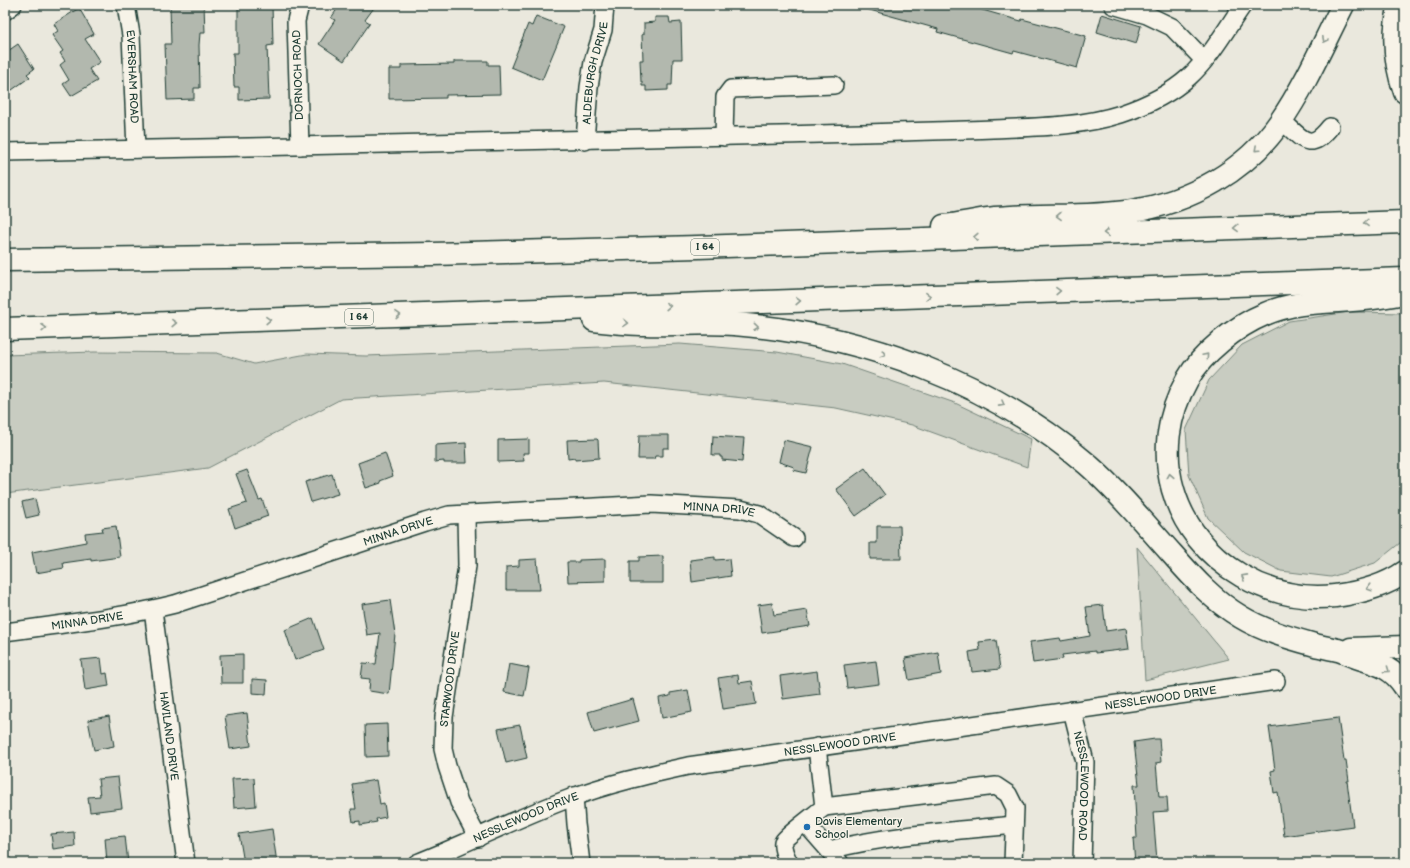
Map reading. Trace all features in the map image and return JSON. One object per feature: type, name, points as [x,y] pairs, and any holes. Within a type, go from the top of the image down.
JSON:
[{"type":"highway","points":[[850,242],[995,218],[1132,211],[1153,207],[1196,191],[1222,177],[1238,165],[1262,144],[1281,120],[1296,97],[1343,5]]},
{"type":"highway","points":[[1400,5],[1395,33],[1395,48],[1400,78],[1405,92]]},
{"type":"highway","name":"I 64","points":[[5,260],[433,254],[850,242],[1405,222]]},
{"type":"highway","name":"I 64","points":[[5,329],[1405,279]]},
{"type":"highway","points":[[1405,293],[1372,298],[1321,301],[1281,308],[1264,314],[1222,341],[1193,371],[1176,402],[1170,421],[1168,438],[1168,465],[1171,484],[1178,507],[1189,527],[1218,560],[1233,571],[1264,587],[1282,593],[1301,596],[1325,597],[1351,594],[1379,584],[1405,572]]},
{"type":"highway","points":[[490,312],[645,324],[732,324],[776,329],[852,344],[909,362],[981,392],[1007,406],[1063,444],[1108,484],[1199,584],[1218,602],[1264,629],[1292,639],[1338,650],[1377,663],[1395,675],[1405,687]]},
{"type":"highway","points":[[1338,650],[1405,647]]},
{"type":"street","points":[[5,11],[13,5]]},
{"type":"street","name":"EVERSHAM ROAD","points":[[126,5],[131,35],[136,149]]},
{"type":"street","name":"DORNOCH ROAD","points":[[300,5],[296,21],[300,146]]},
{"type":"street","name":"ALDEBURGH DRIVE","points":[[585,141],[589,87],[593,62],[603,30],[605,5]]},
{"type":"street","points":[[1114,5],[1147,14],[1172,27],[1204,60]]},
{"type":"street","points":[[5,152],[585,141],[971,130],[1062,125],[1100,119],[1139,107],[1173,90],[1189,77],[1204,60],[1243,5]]},
{"type":"street","points":[[724,137],[726,97],[731,88],[834,85]]},
{"type":"street","points":[[1281,120],[1304,140],[1311,142],[1317,141],[1330,127]]},
{"type":"street","name":"MINNA DRIVE","points":[[5,632],[95,620],[153,610],[450,515],[651,504],[740,509],[759,514],[794,538]]},
{"type":"street","name":"STARWOOD DRIVE","points":[[466,515],[466,566],[444,717],[443,748],[447,766],[459,802],[478,838]]},
{"type":"street","name":"HAVILAND DRIVE","points":[[153,610],[186,863]]},
{"type":"street","name":"NESSLEWOOD DRIVE","points":[[417,863],[451,850],[574,796],[625,780],[688,766],[1276,681]]},
{"type":"street","name":"NESSLEWOOD ROAD","points":[[1072,710],[1085,762],[1082,863]]},
{"type":"street","points":[[817,747],[824,807]]},
{"type":"street","points":[[789,863],[783,851],[784,841],[788,836],[824,807],[996,786],[1008,794],[1015,808],[1013,863]]},
{"type":"street","points":[[574,796],[581,863]]},
{"type":"street","points":[[805,823],[840,863]]},
{"type":"street","points":[[828,850],[853,844],[929,833],[1014,825]]},
{"type":"shaded area","points":[[1349,312],[1405,313],[1405,539],[1375,563],[1331,577],[1281,571],[1244,552],[1208,518],[1189,475],[1186,430],[1209,380],[1242,345],[1289,321]]},
{"type":"shaded area","points":[[680,344],[777,352],[842,364],[955,403],[1031,439],[1027,467],[912,425],[836,408],[604,383],[341,399],[208,468],[5,494],[5,355],[94,352],[217,353],[254,364],[307,354],[366,356]]},
{"type":"shaded area","points":[[1137,547],[1229,659],[1145,680]]},
{"type":"building","points":[[170,5],[204,5],[205,33],[200,33],[199,45],[200,88],[194,88],[194,99],[167,100],[165,44],[171,44]]},
{"type":"building","points":[[238,5],[272,5],[273,45],[267,46],[269,99],[239,100],[239,87],[234,87],[233,53],[238,53]]},
{"type":"building","points":[[340,5],[376,5],[365,20],[370,23],[344,61],[319,44],[335,20],[331,18]]},
{"type":"building","points":[[866,5],[965,5],[1021,21],[1022,19],[1086,36],[1077,68],[1014,51],[1013,53],[937,32],[938,29],[866,9]]},
{"type":"building","points":[[79,8],[94,34],[85,39],[100,62],[89,69],[97,81],[71,96],[63,84],[69,80],[60,65],[65,61],[60,53],[63,51],[52,35],[58,31],[54,24]]},
{"type":"building","points":[[1102,14],[1141,26],[1136,44],[1097,32]]},
{"type":"building","points":[[536,16],[564,27],[542,80],[511,67],[528,24],[532,26]]},
{"type":"building","points":[[655,17],[669,17],[670,23],[681,22],[682,59],[673,59],[672,85],[668,85],[668,90],[646,91],[646,86],[642,86],[641,82],[640,60],[643,60],[642,35],[644,34],[644,23],[655,22]]},
{"type":"building","points":[[18,44],[34,69],[27,74],[30,77],[5,95],[5,53]]},
{"type":"building","points":[[454,61],[488,61],[488,65],[499,65],[500,94],[446,95],[446,98],[389,99],[389,69],[401,69],[401,65],[454,64]]},
{"type":"building","points":[[639,435],[669,435],[669,448],[663,448],[663,456],[655,456],[654,459],[638,459]]},
{"type":"building","points":[[713,436],[744,438],[742,462],[722,460],[720,455],[712,455]]},
{"type":"building","points":[[529,439],[529,453],[523,453],[524,461],[498,462],[498,440]]},
{"type":"building","points":[[597,439],[599,458],[575,460],[575,458],[568,459],[567,440]]},
{"type":"building","points":[[784,440],[813,447],[806,473],[793,470],[794,467],[779,462]]},
{"type":"building","points":[[466,443],[467,463],[444,463],[444,461],[435,462],[435,445]]},
{"type":"building","points":[[385,453],[393,476],[380,481],[381,483],[366,488],[358,463]]},
{"type":"building","points":[[865,468],[885,495],[856,516],[836,489]]},
{"type":"building","points":[[247,470],[259,500],[262,499],[268,516],[235,528],[229,509],[247,503],[236,474]]},
{"type":"building","points":[[332,474],[338,494],[311,502],[305,482]]},
{"type":"building","points":[[35,499],[39,515],[26,518],[22,502]]},
{"type":"building","points":[[116,526],[120,557],[63,563],[64,568],[36,573],[32,552],[86,542],[85,533],[103,531],[102,528]]},
{"type":"building","points":[[877,526],[900,526],[901,559],[870,559],[870,543],[877,543]]},
{"type":"building","points":[[663,556],[663,583],[630,583],[630,561],[639,561],[639,557]]},
{"type":"building","points":[[715,557],[715,560],[729,559],[731,576],[692,582],[690,560]]},
{"type":"building","points":[[537,559],[540,590],[506,590],[506,567],[519,566],[519,560]]},
{"type":"building","points":[[605,559],[605,581],[568,582],[567,562]]},
{"type":"building","points":[[390,600],[395,634],[389,694],[369,691],[370,679],[361,678],[363,663],[376,664],[380,633],[367,635],[362,604]]},
{"type":"building","points":[[772,603],[774,615],[807,610],[810,626],[762,633],[758,605]]},
{"type":"building","points":[[1103,605],[1106,631],[1126,628],[1129,649],[1062,655],[1063,659],[1033,663],[1030,642],[1060,638],[1061,641],[1090,636],[1086,607]]},
{"type":"building","points":[[313,618],[324,650],[295,660],[285,630]]},
{"type":"building","points":[[996,640],[1000,669],[972,672],[969,652],[980,650],[979,642]]},
{"type":"building","points":[[938,652],[941,674],[909,680],[905,658]]},
{"type":"building","points":[[243,654],[243,683],[221,683],[220,655]]},
{"type":"building","points":[[101,658],[103,674],[107,673],[109,686],[85,690],[81,660]]},
{"type":"building","points":[[876,661],[879,684],[847,688],[844,665]]},
{"type":"building","points":[[509,664],[529,668],[524,696],[504,692]]},
{"type":"building","points":[[817,671],[820,694],[783,699],[780,676]]},
{"type":"building","points":[[738,675],[739,683],[752,681],[756,704],[723,709],[718,678]]},
{"type":"building","points":[[252,679],[267,680],[266,694],[252,693]]},
{"type":"building","points":[[688,690],[692,712],[662,718],[659,698],[670,696],[670,693]]},
{"type":"building","points":[[633,699],[639,721],[594,733],[588,712]]},
{"type":"building","points":[[247,713],[251,746],[230,749],[225,716]]},
{"type":"building","points":[[109,716],[114,746],[94,750],[88,720]]},
{"type":"building","points":[[1338,718],[1344,760],[1346,760],[1349,781],[1347,781],[1353,826],[1284,836],[1278,792],[1274,793],[1271,771],[1275,770],[1269,727]]},
{"type":"building","points":[[387,724],[388,756],[366,757],[365,725]]},
{"type":"building","points":[[520,725],[527,758],[506,763],[498,729]]},
{"type":"building","points":[[1159,739],[1161,762],[1156,763],[1159,797],[1167,797],[1168,811],[1153,812],[1157,861],[1151,861],[1151,863],[1135,863],[1133,838],[1137,838],[1134,785],[1139,785],[1134,742]]},
{"type":"building","points":[[118,777],[122,808],[90,812],[88,797],[100,796],[98,779]]},
{"type":"building","points":[[254,778],[256,806],[234,808],[232,779]]},
{"type":"building","points":[[376,780],[380,804],[384,803],[386,817],[376,819],[377,822],[360,825],[360,821],[353,822],[351,809],[356,809],[352,784]]},
{"type":"building","points":[[272,829],[277,863],[244,863],[239,834]]},
{"type":"building","points":[[74,832],[75,846],[53,849],[51,834]]},
{"type":"building","points":[[125,836],[128,863],[107,863],[105,838]]},
{"type":"place","name":"Davis Elementary School","points":[[807,827]]}]
